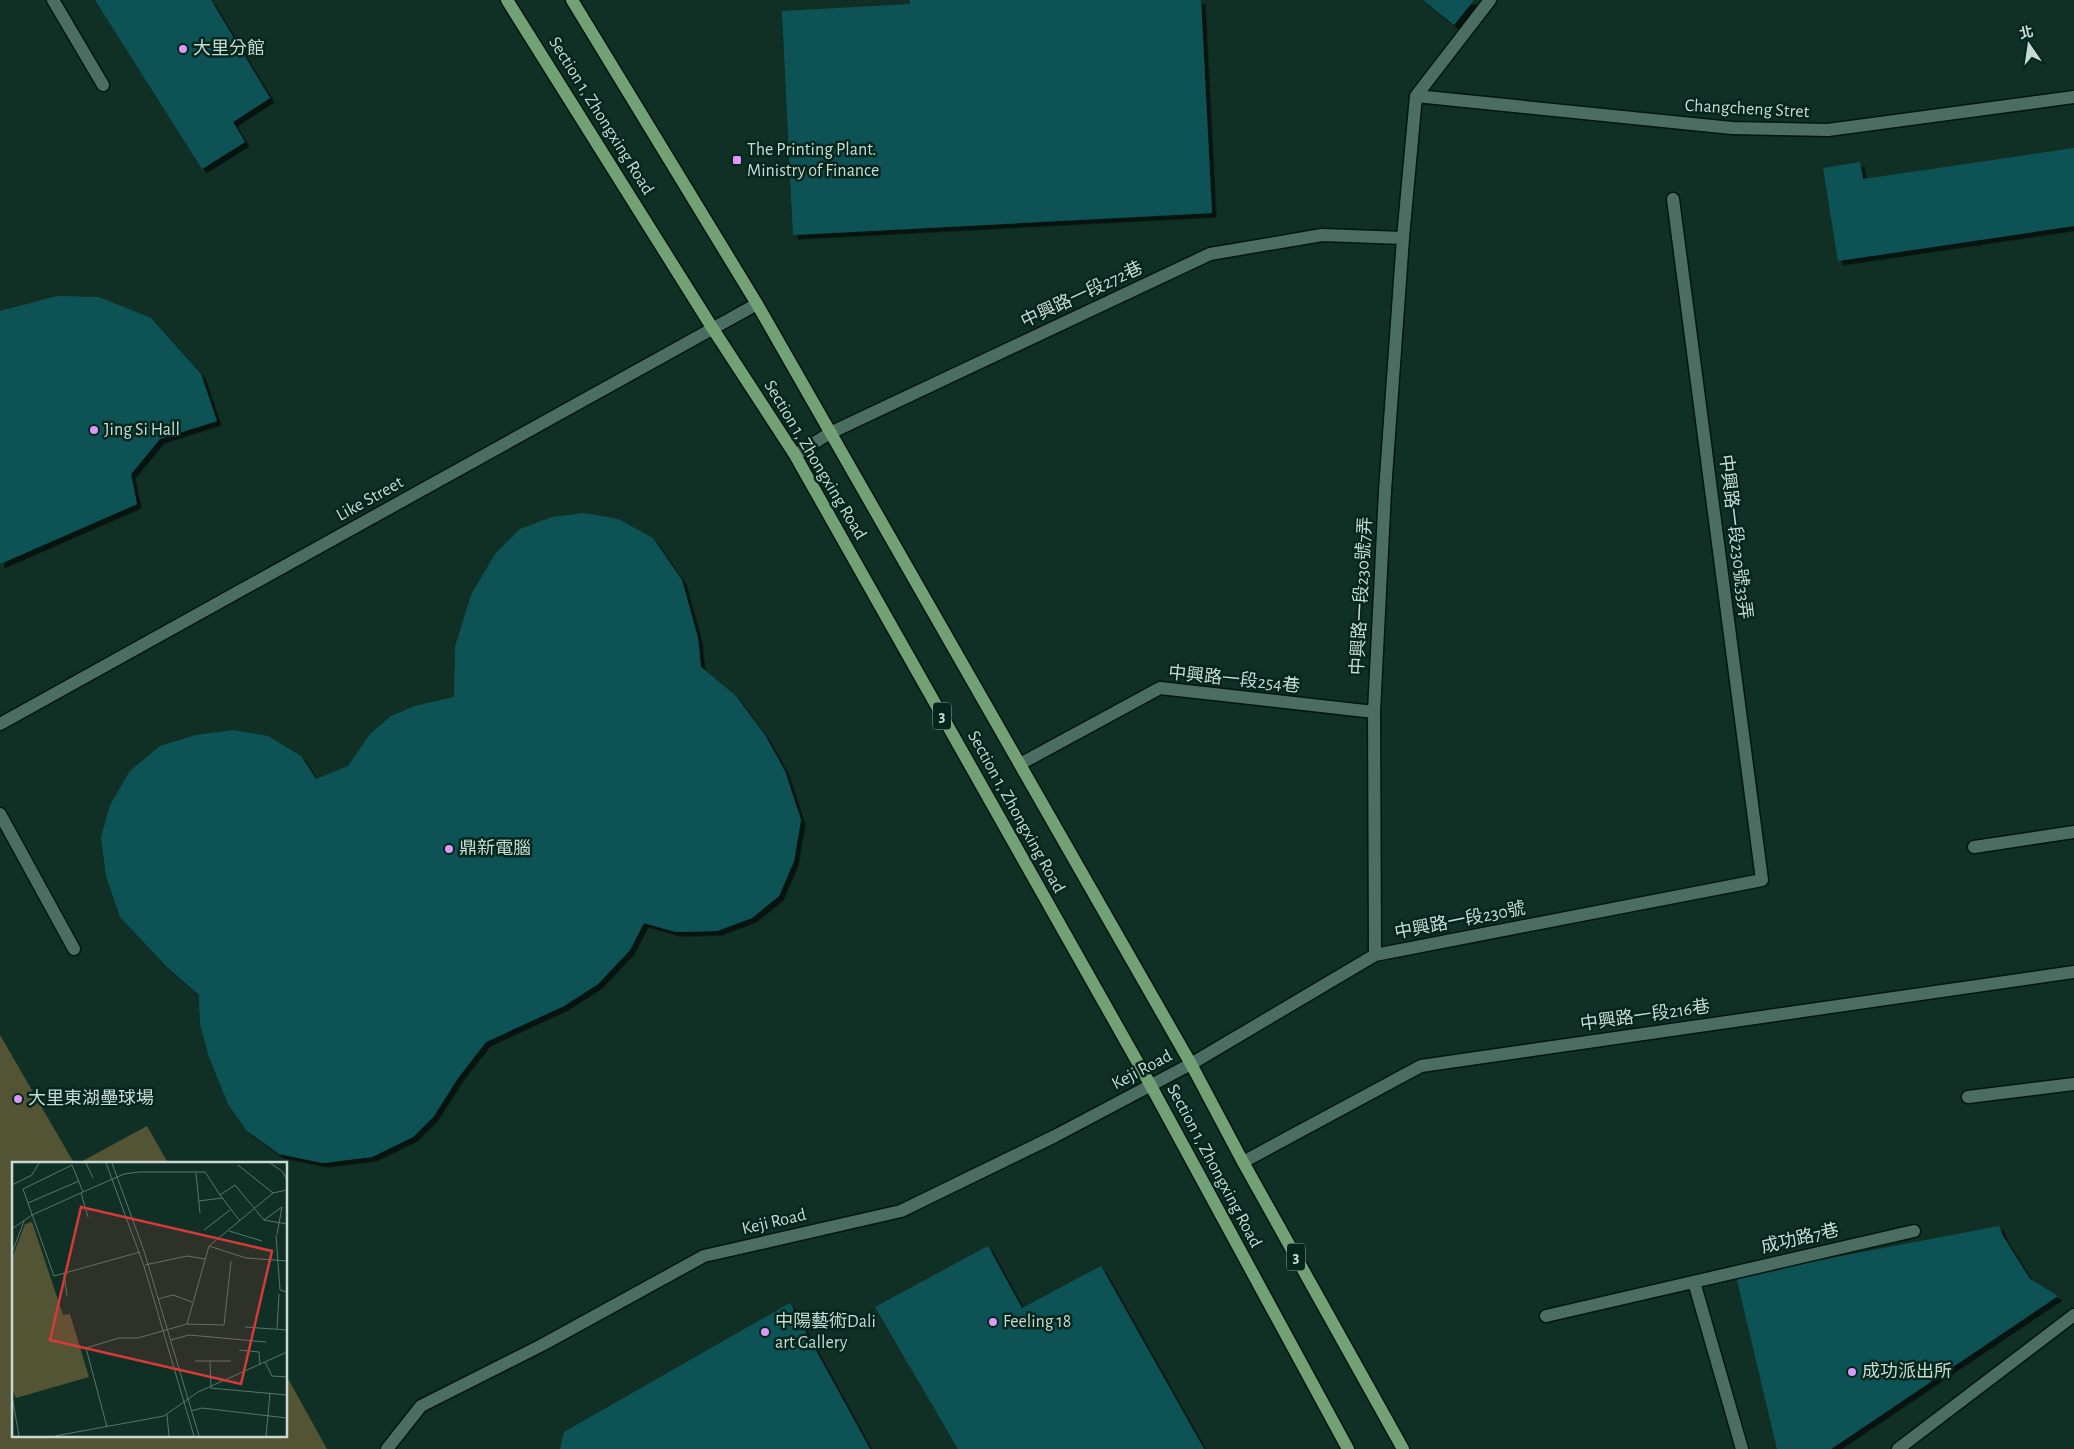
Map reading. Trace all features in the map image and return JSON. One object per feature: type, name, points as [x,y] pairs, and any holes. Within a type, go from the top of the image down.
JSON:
[{"type":"main road","name":"Section 1, Zhongxing Road","points":[[507,0],[713,329],[795,455],[1151,1086],[1348,1449]]},
{"type":"main road","name":"Section 1, Zhongxing Road","points":[[572,0],[757,304],[1191,1064],[1242,1162],[1403,1449]]},
{"type":"street","points":[[53,0],[103,85]]},
{"type":"street","points":[[1416,96],[1490,0]]},
{"type":"street","name":"Changcheng Stret","points":[[1416,96],[1732,128],[1828,130],[2074,97]]},
{"type":"street","name":"中興路一段230號7弄","points":[[1375,955],[1374,712],[1385,492],[1403,238],[1416,96]]},
{"type":"street","name":"中興路一段230號33弄","points":[[1673,199],[1762,880]]},
{"type":"street","name":"中興路一段272巷","points":[[795,455],[830,433],[1210,254],[1322,235],[1403,238]]},
{"type":"street","name":"Like Street","points":[[0,724],[757,304]]},
{"type":"street","name":"中興路一段254巷","points":[[1020,764],[1160,688],[1374,712]]},
{"type":"street","points":[[0,814],[74,949]]},
{"type":"street","points":[[1974,847],[2074,832]]},
{"type":"street","name":"中興路一段230號","points":[[1191,1064],[1375,955],[1762,880]]},
{"type":"street","name":"中興路一段216巷","points":[[1242,1162],[1421,1066],[2074,972]]},
{"type":"street","name":"Keji Road","points":[[387,1449],[421,1406],[542,1345],[704,1256],[901,1211],[1055,1136],[1191,1064]]},
{"type":"street","points":[[1968,1097],[2074,1084]]},
{"type":"street","name":"成功路7巷","points":[[1546,1316],[1914,1231]]},
{"type":"street","points":[[1694,1282],[1742,1449]]},
{"type":"street","points":[[1898,1449],[2074,1315]]},
{"type":"green space","points":[[0,1035],[73,1162],[12,1162],[12,1436],[288,1436],[288,1379],[327,1449],[0,1449]]},
{"type":"green space","points":[[147,1126],[167,1162],[81,1162]]},
{"type":"building","name":"大里分館","points":[[95,0],[211,0],[270,98],[233,122],[245,142],[202,169]]},
{"type":"building","points":[[910,0],[1201,0],[1212,213],[793,235],[782,11],[910,4]]},
{"type":"building","points":[[1423,0],[1474,0],[1454,25]]},
{"type":"building","points":[[2074,148],[2074,226],[1838,261],[1823,168],[1860,162],[1863,179]]},
{"type":"building","name":"Jing Si Hall","points":[[57,296],[99,297],[151,318],[201,374],[217,421],[160,439],[131,474],[137,504],[0,564],[0,311]]},
{"type":"building","name":"鼎新電腦","points":[[584,513],[618,519],[653,538],[682,580],[698,638],[701,667],[736,696],[765,735],[785,771],[801,820],[794,861],[779,896],[752,918],[717,931],[676,932],[644,923],[630,950],[598,984],[564,1006],[486,1042],[458,1078],[434,1116],[413,1137],[372,1157],[323,1163],[279,1154],[247,1131],[228,1104],[209,1057],[200,1024],[199,995],[167,967],[120,917],[106,876],[101,837],[110,805],[130,771],[160,746],[196,735],[234,730],[268,736],[301,756],[316,779],[348,766],[370,734],[391,716],[415,706],[454,697],[455,647],[471,595],[495,554],[520,529],[552,517]]},
{"type":"building","name":"成功派出所","points":[[1999,1226],[2003,1236],[2030,1279],[2058,1296],[1831,1449],[1777,1449],[1736,1276]]},
{"type":"building","points":[[988,1246],[1022,1308],[1101,1266],[1204,1449],[958,1449],[875,1307]]},
{"type":"building","points":[[790,1303],[870,1449],[560,1449],[564,1432]]},
{"type":"place","name":"大里分館","points":[[183,49]]},
{"type":"place","name":"The Printing Plant. Ministry of Finance","points":[[737,160]]},
{"type":"place","name":"Jing Si Hall","points":[[94,430]]},
{"type":"place","name":"鼎新電腦","points":[[449,849]]},
{"type":"place","name":"大里東湖壘球場","points":[[18,1099]]},
{"type":"place","name":"Feeling 18","points":[[993,1322]]},
{"type":"place","name":"中陽藝術Dali art Gallery","points":[[765,1332]]},
{"type":"place","name":"成功派出所","points":[[1852,1372]]}]
